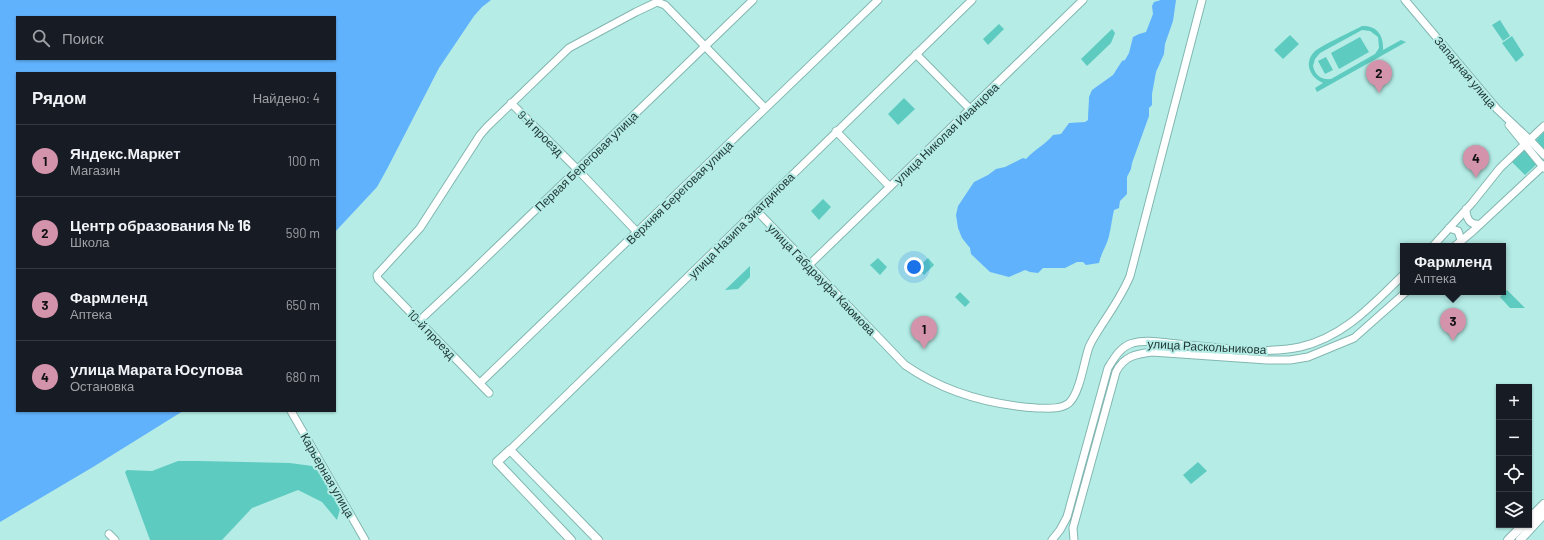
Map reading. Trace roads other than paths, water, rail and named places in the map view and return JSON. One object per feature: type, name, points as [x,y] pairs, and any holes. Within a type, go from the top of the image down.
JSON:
[{"type":"main road","points":[[571,540],[497,462],[510,450],[598,540]]},
{"type":"main road","points":[[1532,516],[1544,504]]},
{"type":"main road","points":[[1520,540],[1544,514]]},
{"type":"main road","points":[[1508,540],[1520,528]]},
{"type":"main road","points":[[588,531],[589,540]]},
{"type":"street","name":"Первая Береговая улица","points":[[419,321],[753,0]]},
{"type":"street","name":"Верхняя Береговая улица","points":[[480,383],[878,0]]},
{"type":"street","name":"улица Назипа Зиатдинова","points":[[510,450],[972,0]]},
{"type":"street","name":"улица Николая Иванцова","points":[[809,265],[1083,0]]},
{"type":"street","name":"улица Габдрауфа Каюмова","points":[[756,210],[888,347],[906,365],[919,374],[977,398],[1002,404],[1052,408],[1064,406],[1075,395],[1090,346],[1119,298],[1130,276],[1202,0]]},
{"type":"street","name":"Западная улица","points":[[1405,0],[1497,109],[1544,155]]},
{"type":"street","points":[[511,103],[570,48],[653,3],[661,3],[665,5],[705,45],[765,108]]},
{"type":"street","points":[[916,54],[970,109]]},
{"type":"street","name":"9-й проезд","points":[[511,103],[637,232]]},
{"type":"street","name":"10-й проезд","points":[[489,393],[378,279],[376,275],[420,228],[480,135],[511,103]]},
{"type":"street","points":[[1458,243],[1544,166],[1524,146],[1497,109]]},
{"type":"street","points":[[1436,243],[1500,168],[1544,126]]},
{"type":"street","points":[[836,131],[890,187]]},
{"type":"street","points":[[1466,209],[1466,215],[1470,222],[1476,225],[1480,224]]},
{"type":"street","points":[[1449,228],[1458,231],[1461,240]]},
{"type":"street","name":"улица Раскольникова","points":[[1052,540],[1060,530],[1067,517],[1108,368],[1115,356],[1126,346],[1132,343],[1149,342],[1249,349],[1282,349],[1300,347],[1341,331],[1368,309],[1400,278]]},
{"type":"street","name":"улица Раскольникова","points":[[1074,540],[1073,528],[1116,372],[1120,365],[1128,357],[1140,353],[1152,352],[1267,360],[1290,360],[1308,357],[1354,338],[1403,295]]},
{"type":"street","name":"Карьерная улица","points":[[292,412],[365,540]]},
{"type":"street","points":[[109,534],[115,540]]},
{"type":"place","name":"Центр образования № 16","points":[[1379,93]]},
{"type":"place","name":"улица Марата Юсупова","points":[[1476,178]]},
{"type":"place","name":"Фармленд","points":[[1453,341]]},
{"type":"place","name":"Яндекс.Маркет","points":[[924,349]]}]
